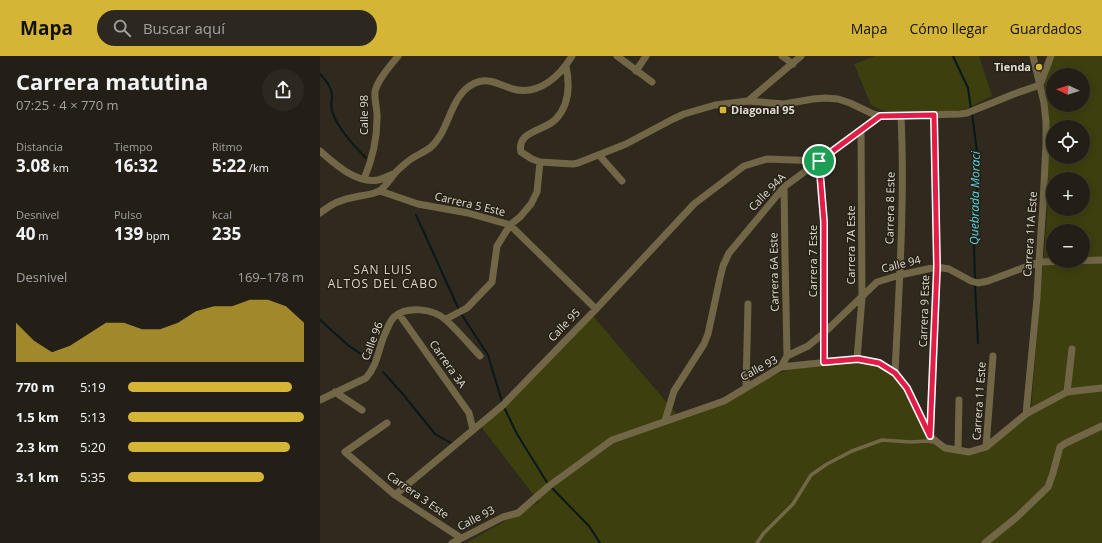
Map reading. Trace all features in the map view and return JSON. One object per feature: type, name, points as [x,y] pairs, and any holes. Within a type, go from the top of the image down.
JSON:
[{"type":"street","name":"Calle 98","points":[[364,179],[371,163],[376,136],[378,119],[375,91],[379,82],[398,56]]},
{"type":"street","points":[[320,213],[327,207],[343,199],[380,191],[396,172],[407,162],[430,148],[438,140],[457,99],[474,83],[488,80],[524,91],[534,89],[553,79],[566,66],[572,56]]},
{"type":"street","points":[[617,56],[652,82]]},
{"type":"street","points":[[636,70],[646,56]]},
{"type":"street","points":[[782,56],[793,64]]},
{"type":"street","points":[[748,101],[801,56]]},
{"type":"street","name":"Carrera 11A Este","points":[[1026,414],[1037,298],[1046,122],[1044,102],[1033,56]]},
{"type":"street","points":[[566,66],[569,90],[567,100],[562,110],[556,120],[549,125],[525,136],[521,141],[521,152],[540,162],[573,164],[626,144],[684,114],[715,105],[748,101],[784,104],[814,99],[838,99],[880,116],[967,113],[1040,85],[1051,56]]},
{"type":"street","name":"Carrera 9 Este","points":[[930,436],[937,267],[934,115]]},
{"type":"street","name":"Calle 94A","points":[[665,421],[674,391],[704,344],[708,334],[721,272],[729,253],[784,187],[880,116]]},
{"type":"street","name":"Carrera 8 Este","points":[[895,373],[900,275],[902,152],[901,116]]},
{"type":"street","name":"Carrera 7A Este","points":[[858,359],[862,298],[861,130]]},
{"type":"street","points":[[320,151],[345,171],[364,179],[379,180],[396,172]]},
{"type":"street","points":[[598,155],[622,181]]},
{"type":"street","name":"Calle 95","points":[[395,494],[503,405],[596,309],[694,204],[744,166],[767,159],[819,161]]},
{"type":"street","name":"Carrera 7 Este","points":[[819,161],[824,222],[824,362]]},
{"type":"street","points":[[446,319],[467,308],[492,282],[497,246],[510,225],[520,217],[531,204],[536,192],[540,162]]},
{"type":"street","name":"Carrera 6A Este","points":[[784,187],[787,356]]},
{"type":"street","name":"Carrera 5 Este","points":[[380,191],[418,204],[468,213],[510,225],[596,309]]},
{"type":"street","name":"Calle 94","points":[[787,356],[808,346],[824,334],[878,282],[900,275],[937,267],[949,269],[974,282],[988,281],[1039,262],[1102,260]]},
{"type":"street","points":[[746,387],[748,304]]},
{"type":"street","points":[[399,314],[412,310],[426,311],[437,314],[446,319],[480,356]]},
{"type":"street","name":"Carrera 3A","points":[[399,314],[469,413],[473,430]]},
{"type":"street","name":"Calle 96","points":[[320,400],[366,378],[372,372],[388,326],[393,318],[399,314]]},
{"type":"street","points":[[1067,392],[1072,349]]},
{"type":"street","points":[[781,367],[787,356]]},
{"type":"street","name":"Carrera 11 Este","points":[[986,447],[993,356]]},
{"type":"street","name":"Calle 93","points":[[452,543],[503,517],[518,513],[549,486],[612,440],[724,401],[781,367],[858,359],[879,363],[895,373],[907,388],[930,436],[945,448],[969,452],[986,447],[1026,414],[1067,392],[1102,388]]},
{"type":"street","points":[[335,392],[362,410]]},
{"type":"street","points":[[958,450],[959,400]]},
{"type":"street","name":"Carrera 3 Este","points":[[386,423],[345,452],[395,494],[461,538]]},
{"type":"street","points":[[985,543],[1017,517],[1048,487],[1060,447],[1066,442],[1102,426]]},
{"type":"lane","points":[[757,543],[763,534],[793,504],[811,475],[827,464],[852,451],[882,440],[937,442]]},
{"type":"shaded area","points":[[875,56],[979,56],[992,96],[966,109],[953,111],[891,112],[881,110],[871,105],[854,64]]},
{"type":"shaded area","points":[[1055,56],[1102,56],[1102,543],[466,543],[539,502],[479,424],[593,316],[680,418],[791,368],[833,359],[864,356],[894,367],[915,395],[925,421],[942,445],[967,453],[994,445],[1031,409],[1046,228],[1046,268],[1090,268],[1090,224],[1046,224],[1047,216],[1090,216],[1090,172],[1048,172],[1048,164],[1090,164],[1090,120],[1049,120],[1048,112],[1090,112],[1090,68],[1049,68]]},
{"type":"shaded area","points":[[1046,76],[1046,100],[1043,82]]},
{"type":"waterway","name":"Quebrada Moraci","points":[[953,56],[968,88],[971,109]]},
{"type":"waterway","points":[[320,74],[331,89],[333,114],[339,126],[366,158]]},
{"type":"waterway","name":"Quebrada Moraci","points":[[972,113],[977,152],[974,242],[975,280]]},
{"type":"waterway","points":[[416,215],[460,312],[488,355],[503,405],[517,434],[548,484]]},
{"type":"waterway","name":"Quebrada Moraci","points":[[975,285],[978,343]]},
{"type":"waterway","points":[[320,320],[349,346],[373,362]]},
{"type":"waterway","points":[[383,372],[435,434],[453,444]]},
{"type":"waterway","points":[[551,487],[589,526],[600,543]]},
{"type":"place","name":"Tienda","points":[[1039,67]]},
{"type":"place","name":"Diagonal 95","points":[[723,110]]},
{"type":"district","name":"SAN LUIS ALTOS DEL CABO","points":[[383,277]]},
{"type":"route","points":[[934,115],[937,267],[930,436],[907,388],[895,373],[879,363],[858,359],[824,362],[824,222],[819,161],[880,116],[934,115]]}]
